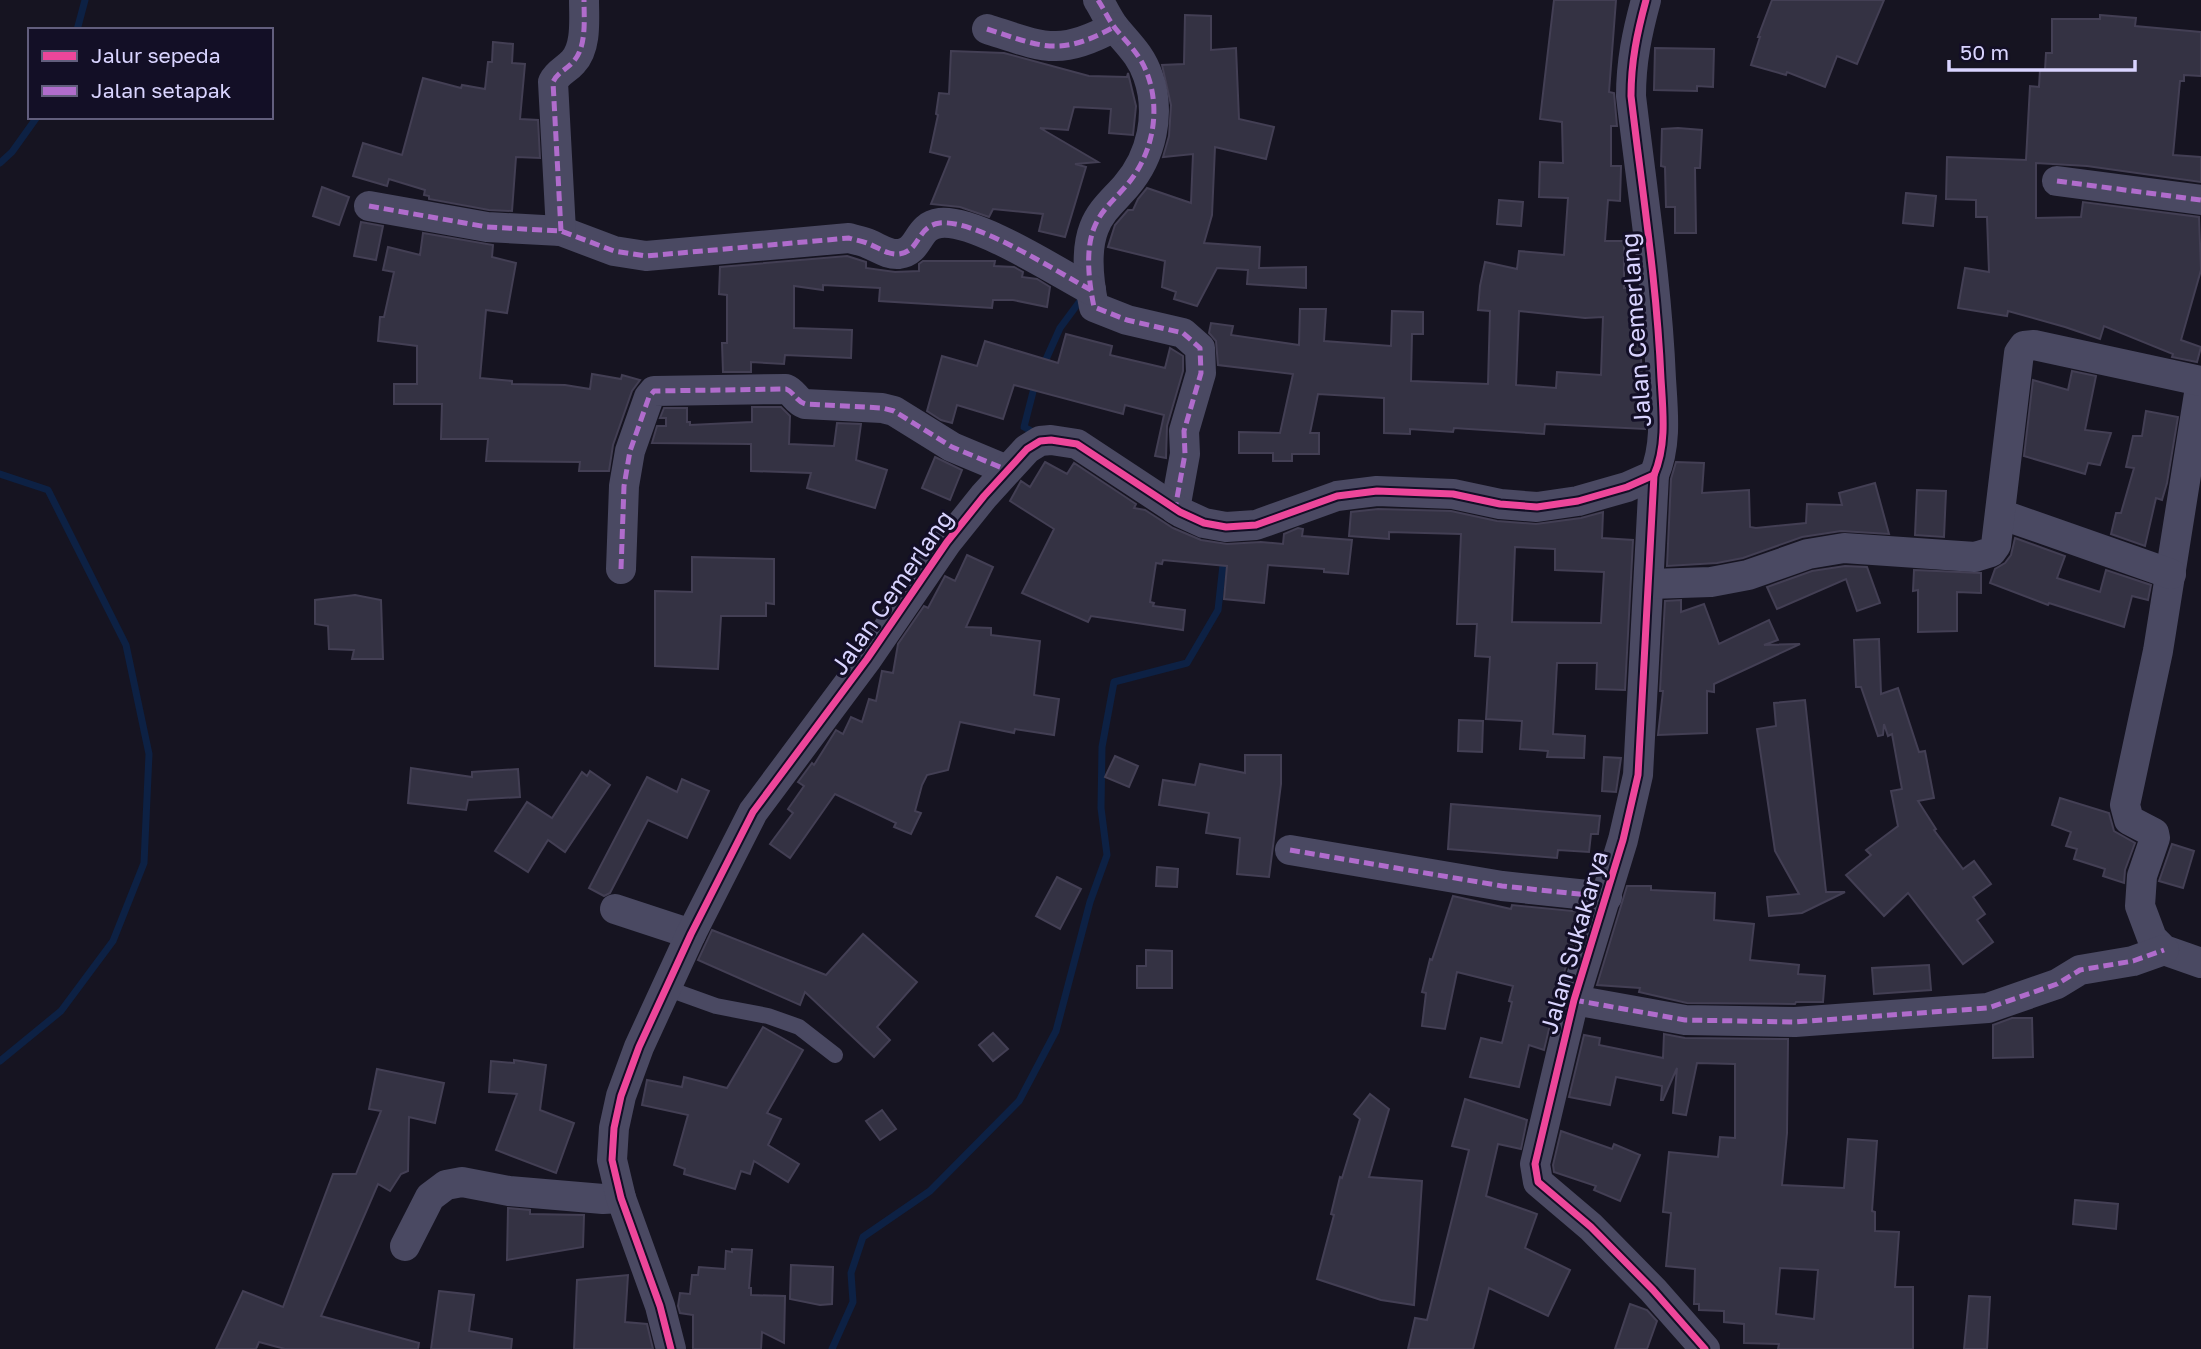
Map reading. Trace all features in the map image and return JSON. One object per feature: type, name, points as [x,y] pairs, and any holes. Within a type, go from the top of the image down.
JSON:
[{"type":"street","points":[[561,231],[553,82],[556,75],[572,64],[580,50],[583,39],[584,0]]},
{"type":"street","points":[[1098,0],[1114,27],[1138,54],[1147,73],[1152,88],[1154,120],[1148,151],[1139,169],[1125,188],[1105,206],[1094,229],[1090,251],[1091,290],[1094,307],[1127,320],[1183,333],[1200,348],[1201,373],[1184,431],[1185,454],[1175,509]]},
{"type":"street","name":"Jalan Cemerlang","points":[[671,1349],[660,1306],[621,1198],[612,1160],[618,1107],[639,1046],[691,934],[753,812],[867,659],[947,542],[1027,449],[1040,442],[1062,441],[1077,444],[1175,509],[1204,523],[1226,527],[1256,525],[1337,496],[1377,491],[1453,494],[1500,505],[1537,507],[1578,501],[1627,487],[1654,475],[1659,463],[1663,435],[1659,323],[1631,96],[1633,54],[1646,0]]},
{"type":"street","points":[[987,29],[1049,48],[1075,44],[1114,27]]},
{"type":"street","points":[[2057,181],[2201,200]]},
{"type":"street","points":[[369,206],[487,226],[561,231],[614,251],[646,256],[849,238],[900,254],[916,245],[921,232],[941,223],[971,229],[999,240],[1091,290]]},
{"type":"street","points":[[1650,584],[1710,582],[1748,575],[1808,554],[1844,548],[1983,556],[1991,552],[1996,545],[2019,354],[2024,346],[2034,345],[2201,381],[2158,651],[2124,805],[2129,820],[2154,833],[2154,841],[2142,876],[2140,906],[2152,938],[2164,950],[2201,963]]},
{"type":"street","points":[[621,569],[624,486],[630,451],[649,397],[654,391],[786,389],[805,404],[882,408],[894,411],[952,447],[1007,470]]},
{"type":"street","name":"Jalan Sukakarya","points":[[1654,475],[1638,775],[1607,897],[1574,1000],[1535,1164],[1538,1182],[1609,1245],[1705,1349]]},
{"type":"street","points":[[2000,514],[2171,575]]},
{"type":"street","points":[[1290,850],[1502,886],[1607,897]]},
{"type":"street","points":[[615,909],[691,934]]},
{"type":"street","points":[[1574,1000],[1685,1020],[1795,1022],[1988,1008],[2057,984],[2080,970],[2133,961],[2164,950]]},
{"type":"street","points":[[405,1246],[430,1197],[446,1185],[461,1182],[509,1191],[621,1198]]},
{"type":"lane","points":[[667,988],[716,1006],[768,1016],[799,1027],[835,1055]]},
{"type":"building","points":[[1554,0],[1616,0],[1609,92],[1614,93],[1617,126],[1611,126],[1611,166],[1621,166],[1620,201],[1608,200],[1605,241],[1624,241],[1624,288],[1637,288],[1645,429],[1545,424],[1544,434],[1454,428],[1453,432],[1410,429],[1410,434],[1384,433],[1384,398],[1318,394],[1310,433],[1319,433],[1319,454],[1292,454],[1292,461],[1273,461],[1273,453],[1239,453],[1239,432],[1280,433],[1293,374],[1218,365],[1216,341],[1209,333],[1211,323],[1233,326],[1231,335],[1299,345],[1300,309],[1326,309],[1324,341],[1391,346],[1392,311],[1423,312],[1423,334],[1412,334],[1411,381],[1488,384],[1490,311],[1478,310],[1485,262],[1517,269],[1519,251],[1564,255],[1568,198],[1539,197],[1540,162],[1563,163],[1562,122],[1540,119]],"holes":[[[1519,311],[1585,318],[1603,317],[1601,375],[1557,372],[1556,388],[1516,385]]]},
{"type":"building","points":[[1772,0],[1884,0],[1857,64],[1837,56],[1825,87],[1787,72],[1786,75],[1751,65]]},
{"type":"building","points":[[1185,15],[1211,16],[1211,50],[1236,48],[1239,119],[1274,127],[1266,159],[1215,147],[1212,215],[1204,243],[1260,247],[1259,268],[1306,267],[1306,288],[1247,284],[1248,270],[1217,268],[1197,306],[1174,299],[1176,292],[1162,287],[1165,261],[1108,247],[1115,225],[1128,210],[1133,210],[1147,188],[1191,203],[1193,154],[1163,157],[1169,136],[1171,105],[1162,65],[1184,64]]},
{"type":"building","points":[[2100,15],[2136,18],[2135,26],[2201,32],[2201,76],[2184,75],[2184,81],[2180,81],[2173,155],[2201,157],[2201,182],[2087,166],[2036,163],[2036,218],[2081,217],[2083,202],[2199,217],[2201,270],[2181,340],[2201,347],[2197,362],[2172,357],[2173,354],[2104,326],[2100,339],[2008,311],[2007,316],[1958,308],[1965,268],[1989,272],[1987,217],[1976,217],[1976,200],[1946,199],[1947,157],[2026,160],[2030,86],[2039,87],[2040,70],[2045,70],[2046,53],[2052,53],[2052,19],[2100,19]]},
{"type":"building","points":[[493,42],[513,44],[512,63],[525,64],[520,119],[538,120],[540,158],[516,157],[512,211],[489,210],[429,199],[429,196],[424,195],[425,190],[389,179],[387,186],[353,176],[363,143],[402,155],[423,78],[461,88],[462,85],[485,89],[488,62],[492,62]]},
{"type":"building","points":[[1655,48],[1714,49],[1713,87],[1697,86],[1697,91],[1654,90]]},
{"type":"building","points":[[951,51],[1004,53],[1089,76],[1127,77],[1128,73],[1136,106],[1133,135],[1109,133],[1111,109],[1074,107],[1068,130],[1040,128],[1098,162],[1075,164],[1086,167],[1065,237],[1039,231],[1043,214],[993,209],[989,217],[960,207],[931,204],[950,157],[930,152],[938,115],[939,93],[949,94]]},
{"type":"building","points":[[1662,129],[1702,130],[1700,168],[1695,168],[1696,233],[1675,233],[1675,207],[1666,207],[1665,167],[1661,166]]},
{"type":"building","points":[[322,187],[349,197],[339,225],[313,216]]},
{"type":"building","points":[[1906,193],[1936,196],[1933,226],[1903,223]]},
{"type":"building","points":[[1499,200],[1523,202],[1521,226],[1497,224]]},
{"type":"building","points":[[361,222],[383,226],[376,260],[354,256]]},
{"type":"building","points":[[423,233],[493,245],[492,257],[516,263],[507,313],[486,310],[480,378],[512,381],[512,384],[565,385],[590,389],[592,374],[621,379],[622,375],[640,380],[632,391],[613,445],[609,471],[579,471],[580,462],[486,461],[488,439],[441,439],[442,404],[394,404],[394,384],[417,384],[417,346],[378,341],[380,317],[384,317],[394,272],[383,270],[388,247],[420,255]]},
{"type":"building","points":[[847,256],[866,262],[866,268],[895,272],[919,271],[919,264],[923,261],[995,261],[994,266],[1014,267],[1023,272],[1022,277],[1037,279],[1050,287],[1047,307],[1013,300],[993,300],[992,308],[879,301],[880,288],[823,285],[823,290],[794,286],[794,328],[852,330],[851,358],[785,355],[784,364],[751,362],[751,372],[723,372],[722,343],[727,343],[727,295],[719,294],[720,267]]},
{"type":"building","points":[[1066,334],[1112,346],[1110,355],[1165,368],[1170,348],[1183,356],[1183,371],[1167,426],[1166,458],[1155,456],[1164,415],[1125,405],[1123,414],[1014,385],[1003,419],[957,405],[952,423],[927,411],[942,356],[977,366],[985,341],[1058,363]]},
{"type":"building","points":[[2072,371],[2096,376],[2085,430],[2111,433],[2100,465],[2088,463],[2085,474],[2024,456],[2033,380],[2068,390]]},
{"type":"building","points":[[752,407],[781,407],[790,416],[789,444],[834,446],[837,423],[861,424],[856,460],[887,470],[875,508],[807,488],[811,473],[751,471],[751,444],[652,443],[657,426],[666,426],[666,418],[660,418],[664,408],[687,408],[687,422],[690,422],[690,425],[752,422]]},
{"type":"building","points":[[2146,411],[2178,417],[2167,483],[2162,500],[2156,498],[2145,546],[2111,534],[2116,513],[2121,513],[2134,468],[2126,467],[2133,436],[2142,436]]},
{"type":"building","points":[[935,457],[962,470],[950,500],[922,488]]},
{"type":"building","points":[[1045,462],[1067,474],[1074,463],[1136,504],[1134,508],[1145,510],[1173,528],[1201,540],[1227,544],[1283,544],[1284,534],[1298,528],[1303,529],[1302,536],[1352,540],[1348,574],[1324,572],[1324,569],[1268,565],[1264,603],[1224,599],[1227,566],[1163,560],[1162,564],[1156,563],[1150,602],[1154,603],[1153,606],[1185,610],[1183,630],[1091,616],[1088,622],[1022,593],[1054,529],[1010,501],[1021,481],[1030,487]]},
{"type":"building","points":[[1676,462],[1704,463],[1702,493],[1749,490],[1750,527],[1756,528],[1806,523],[1807,504],[1842,505],[1839,493],[1875,483],[1889,534],[1841,531],[1802,537],[1743,558],[1717,563],[1667,566],[1671,479]]},
{"type":"building","points":[[1917,490],[1946,491],[1944,537],[1915,535]]},
{"type":"building","points":[[1378,509],[1451,511],[1497,521],[1536,524],[1603,512],[1602,538],[1633,540],[1625,690],[1596,689],[1597,663],[1557,663],[1553,734],[1585,736],[1584,758],[1547,757],[1548,751],[1520,749],[1522,721],[1486,719],[1490,657],[1475,656],[1477,624],[1457,624],[1461,534],[1389,532],[1389,539],[1349,536],[1351,512]],"holes":[[[1515,547],[1555,549],[1555,570],[1604,572],[1601,623],[1512,622]]]},
{"type":"building","points":[[2015,538],[2065,556],[2057,578],[2100,592],[2106,570],[2151,585],[2148,600],[2132,596],[2124,627],[2049,603],[2048,605],[1990,583],[1995,569],[2011,555]]},
{"type":"building","points":[[967,555],[993,567],[966,627],[991,628],[991,635],[1040,641],[1034,695],[1059,699],[1054,735],[1015,729],[1014,733],[960,722],[948,770],[927,775],[922,785],[915,811],[921,813],[911,834],[894,827],[896,823],[835,794],[790,858],[770,844],[793,813],[788,809],[804,786],[798,782],[812,763],[814,765],[836,730],[843,734],[851,717],[862,722],[869,699],[876,701],[882,671],[893,673],[898,644],[924,606],[928,608],[945,576],[955,581]]},
{"type":"building","points":[[692,557],[774,559],[774,604],[766,603],[766,616],[721,616],[718,669],[655,666],[655,591],[692,592]]},
{"type":"building","points":[[1845,566],[1867,567],[1880,603],[1857,611],[1846,579],[1777,609],[1767,587],[1812,571]]},
{"type":"building","points":[[1914,570],[1981,573],[1981,593],[1957,592],[1957,631],[1918,632],[1918,590],[1913,591]]},
{"type":"building","points":[[355,595],[381,600],[383,659],[352,659],[354,650],[329,649],[328,626],[315,624],[315,600]]},
{"type":"building","points":[[1681,600],[1681,612],[1704,604],[1719,644],[1769,620],[1778,640],[1764,645],[1800,644],[1714,684],[1714,692],[1707,691],[1707,733],[1658,735],[1663,691],[1660,691],[1665,601]]},
{"type":"building","points":[[1879,639],[1881,694],[1898,688],[1919,752],[1925,751],[1934,798],[1918,801],[1936,829],[1934,830],[1963,869],[1974,861],[1991,884],[1973,897],[1985,914],[1977,920],[1993,942],[1963,964],[1908,893],[1884,916],[1846,875],[1871,855],[1866,850],[1898,826],[1891,791],[1902,789],[1892,734],[1888,736],[1884,724],[1883,735],[1878,736],[1861,687],[1856,687],[1854,640]]},
{"type":"building","points":[[1805,700],[1826,892],[1845,892],[1802,913],[1769,916],[1767,897],[1799,894],[1775,851],[1757,729],[1776,726],[1774,703]]},
{"type":"building","points":[[1459,720],[1483,721],[1482,752],[1458,751]]},
{"type":"building","points":[[1245,755],[1281,755],[1281,784],[1269,877],[1237,874],[1240,838],[1206,833],[1209,813],[1159,805],[1163,780],[1195,785],[1200,764],[1245,773]]},
{"type":"building","points":[[1115,756],[1138,766],[1129,787],[1105,777]]},
{"type":"building","points":[[1604,757],[1621,758],[1616,792],[1602,791]]},
{"type":"building","points":[[411,768],[472,777],[472,772],[518,769],[520,797],[468,800],[466,810],[408,803]]},
{"type":"building","points":[[590,771],[610,785],[565,852],[548,840],[528,872],[495,851],[527,802],[552,818],[582,772],[587,776]]},
{"type":"building","points":[[647,777],[677,792],[682,779],[709,791],[687,838],[648,820],[610,893],[604,896],[589,888]]},
{"type":"building","points":[[2060,798],[2109,813],[2114,831],[2135,843],[2125,870],[2124,883],[2103,876],[2105,869],[2074,859],[2077,849],[2066,846],[2071,832],[2052,825]]},
{"type":"building","points":[[1451,804],[1600,816],[1598,834],[1591,834],[1589,852],[1558,850],[1557,858],[1448,849]]},
{"type":"building","points":[[2172,844],[2194,851],[2183,888],[2159,881]]},
{"type":"building","points":[[1157,867],[1178,869],[1177,887],[1156,886]]},
{"type":"building","points":[[1057,877],[1081,889],[1060,929],[1036,916]]},
{"type":"building","points":[[1627,886],[1715,893],[1714,920],[1754,924],[1750,960],[1799,965],[1798,974],[1825,976],[1823,1002],[1687,1003],[1639,992],[1640,988],[1597,985]]},
{"type":"building","points":[[1453,896],[1511,909],[1512,905],[1583,912],[1557,995],[1544,1050],[1529,1045],[1519,1087],[1470,1077],[1481,1038],[1502,1043],[1513,986],[1457,972],[1445,1029],[1422,1026],[1426,993],[1422,992],[1430,959],[1432,960]]},
{"type":"building","points":[[712,930],[826,975],[863,934],[917,982],[877,1027],[890,1040],[874,1057],[805,992],[800,1005],[698,960]]},
{"type":"building","points":[[1146,950],[1172,951],[1172,988],[1137,988],[1137,966],[1146,966]]},
{"type":"building","points":[[1929,965],[1931,990],[1874,994],[1872,968]]},
{"type":"building","points":[[2012,1018],[2032,1018],[2033,1057],[1993,1058],[1993,1025]]},
{"type":"building","points":[[763,1027],[803,1050],[767,1113],[781,1119],[768,1145],[799,1164],[788,1182],[754,1161],[750,1174],[741,1171],[735,1189],[684,1174],[685,1169],[674,1165],[688,1115],[642,1105],[647,1080],[682,1087],[684,1077],[727,1088]]},
{"type":"building","points":[[993,1033],[1008,1049],[993,1061],[979,1045]]},
{"type":"building","points":[[1664,1034],[1685,1038],[1788,1039],[1787,1133],[1782,1185],[1844,1188],[1848,1139],[1877,1141],[1872,1211],[1875,1212],[1875,1231],[1899,1232],[1895,1287],[1913,1287],[1913,1349],[1778,1349],[1779,1344],[1744,1343],[1744,1324],[1724,1322],[1724,1311],[1699,1310],[1699,1304],[1694,1304],[1695,1269],[1666,1266],[1671,1213],[1663,1212],[1669,1152],[1718,1157],[1720,1137],[1735,1138],[1735,1064],[1697,1063],[1686,1115],[1673,1113],[1677,1068],[1663,1100],[1662,1086],[1616,1077],[1610,1105],[1569,1097],[1584,1035],[1600,1038],[1599,1045],[1663,1058]],"holes":[[[1780,1268],[1818,1270],[1814,1319],[1776,1314]]]},
{"type":"building","points":[[514,1060],[546,1065],[540,1110],[574,1123],[556,1173],[496,1150],[517,1094],[489,1092],[491,1061],[514,1063]]},
{"type":"building","points":[[377,1069],[444,1083],[435,1123],[409,1117],[408,1171],[401,1174],[390,1191],[378,1184],[321,1316],[419,1343],[418,1349],[285,1349],[259,1342],[256,1349],[216,1349],[243,1291],[283,1307],[333,1174],[356,1174],[381,1111],[369,1109]]},
{"type":"building","points":[[1370,1094],[1389,1109],[1369,1177],[1422,1181],[1414,1305],[1381,1300],[1317,1279],[1334,1215],[1331,1214],[1340,1177],[1342,1178],[1360,1119],[1354,1114]]},
{"type":"building","points":[[1465,1099],[1527,1120],[1521,1149],[1498,1144],[1486,1196],[1537,1214],[1525,1248],[1570,1270],[1548,1316],[1489,1288],[1473,1349],[1408,1349],[1415,1318],[1427,1320],[1469,1150],[1452,1146]]},
{"type":"building","points":[[882,1110],[896,1129],[880,1140],[866,1121]]},
{"type":"building","points":[[1561,1131],[1612,1149],[1614,1144],[1640,1155],[1620,1201],[1594,1190],[1596,1186],[1554,1172],[1553,1165]]},
{"type":"building","points":[[2075,1200],[2118,1204],[2116,1229],[2073,1224]]},
{"type":"building","points":[[508,1208],[530,1210],[530,1214],[584,1215],[583,1247],[507,1260]]},
{"type":"building","points":[[732,1249],[752,1250],[749,1288],[751,1295],[785,1296],[784,1343],[762,1332],[761,1349],[693,1349],[693,1315],[680,1313],[680,1293],[690,1294],[692,1275],[698,1275],[699,1267],[725,1269],[726,1251],[732,1252]]},
{"type":"building","points":[[791,1265],[833,1267],[832,1304],[820,1305],[790,1299]]},
{"type":"building","points":[[628,1275],[625,1322],[647,1324],[653,1349],[574,1349],[577,1280]]},
{"type":"building","points":[[439,1291],[474,1295],[469,1331],[512,1339],[511,1349],[431,1349]]},
{"type":"building","points":[[1969,1296],[1990,1297],[1987,1349],[1964,1349]]},
{"type":"building","points":[[1630,1304],[1647,1310],[1657,1321],[1647,1349],[1615,1349]]},
{"type":"waterway","points":[[78,28],[85,0]]},
{"type":"waterway","points":[[0,163],[12,152],[36,119]]},
{"type":"waterway","points":[[1043,366],[1060,328],[1080,298]]},
{"type":"waterway","points":[[1035,384],[1024,427],[1035,433]]},
{"type":"waterway","points":[[0,474],[48,490],[126,645],[149,754],[144,863],[113,941],[61,1011],[0,1061]]},
{"type":"waterway","points":[[832,1349],[853,1302],[851,1273],[863,1237],[930,1191],[1019,1101],[1056,1031],[1090,902],[1107,855],[1101,808],[1102,747],[1114,682],[1187,663],[1218,610],[1224,556]]},
{"type":"marked path","points":[[561,231],[553,82],[573,62],[581,49],[584,0]]},
{"type":"marked path","points":[[1098,0],[1113,25],[1142,62],[1152,90],[1154,119],[1148,148],[1135,174],[1104,210],[1094,228],[1089,257],[1091,288],[1094,307],[1127,320],[1183,333],[1200,348],[1201,373],[1184,431],[1185,454],[1175,509]]},
{"type":"marked path","points":[[987,29],[1037,44],[1064,46],[1114,27]]},
{"type":"marked path","points":[[2057,181],[2201,200]]},
{"type":"marked path","points":[[369,206],[487,227],[561,231],[614,251],[646,256],[849,238],[899,254],[911,248],[932,225],[955,224],[995,238],[1091,290]]},
{"type":"marked path","points":[[621,569],[624,486],[630,451],[649,397],[654,391],[786,389],[805,404],[882,408],[894,411],[952,447],[1007,470]]},
{"type":"marked path","points":[[1290,850],[1502,886],[1607,897]]},
{"type":"marked path","points":[[1574,1000],[1685,1020],[1795,1022],[1988,1008],[2057,984],[2080,970],[2133,961],[2164,950]]},
{"type":"cycle path","points":[[671,1349],[660,1306],[621,1198],[612,1160],[614,1128],[621,1096],[639,1047],[691,934],[753,812],[867,659],[947,542],[1027,449],[1040,441],[1077,444],[1180,512],[1204,523],[1226,527],[1256,525],[1337,496],[1377,491],[1453,494],[1500,504],[1537,507],[1578,501],[1627,487],[1654,475],[1661,452],[1663,403],[1653,272],[1631,96],[1635,48],[1646,0]]},
{"type":"cycle path","points":[[1654,475],[1638,775],[1623,840],[1574,1000],[1535,1164],[1538,1182],[1591,1227],[1653,1290],[1705,1349]]}]
